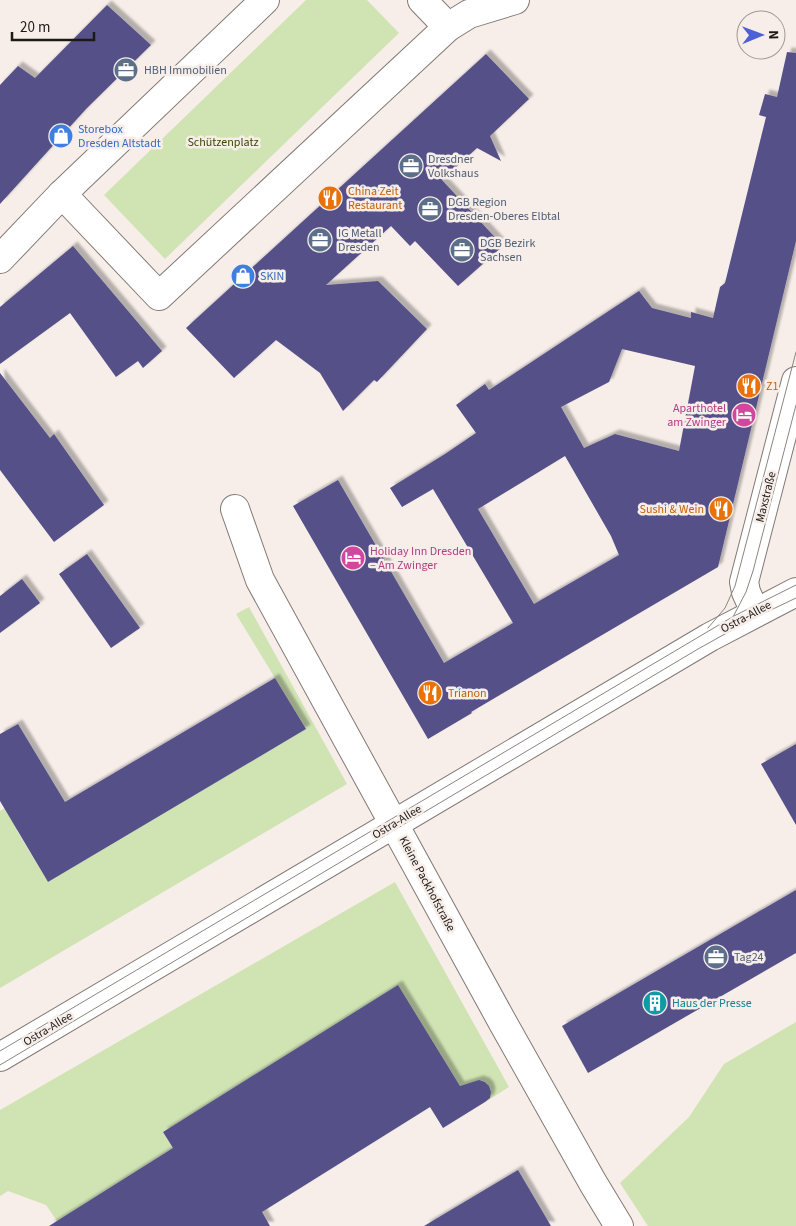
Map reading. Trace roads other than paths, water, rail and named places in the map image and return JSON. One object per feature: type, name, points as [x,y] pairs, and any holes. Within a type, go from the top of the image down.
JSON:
[{"type":"street","points":[[0,260],[62,194],[265,0]]},
{"type":"street","points":[[422,0],[448,27]]},
{"type":"street","points":[[62,194],[159,296],[448,27],[469,14],[515,0]]},
{"type":"street","name":"Maxstraße","points":[[755,612],[746,592],[744,582],[796,381]]},
{"type":"street","name":"Kleine Packhofstraße","points":[[235,509],[260,580],[498,1014],[619,1226]]},
{"type":"street","name":"Ostra-Allee","points":[[0,1057],[710,636],[796,592]]},
{"type":"tram line","points":[[708,628],[725,608],[735,586],[796,352]]},
{"type":"tram line","points":[[733,617],[746,592],[753,571],[796,405]]},
{"type":"tram line","points":[[0,1051],[734,616],[796,585]]},
{"type":"tram line","points":[[0,1065],[698,649],[750,620],[796,598]]},
{"type":"place","name":"HBH Immobilien","points":[[126,70]]},
{"type":"place","name":"Storebox Dresden Altstadt","points":[[61,136]]},
{"type":"place","name":"Dresdner Volkshaus","points":[[411,166]]},
{"type":"place","name":"China Zeit Restaurant","points":[[330,198]]},
{"type":"place","name":"DGB Region Dresden-Oberes Elbtal","points":[[430,209]]},
{"type":"place","name":"IG Metall Dresden","points":[[320,240]]},
{"type":"place","name":"DGB Bezirk Sachsen","points":[[462,250]]},
{"type":"place","name":"SKIN","points":[[243,276]]},
{"type":"place","name":"Z1","points":[[749,386]]},
{"type":"place","name":"Aparthotel am Zwinger","points":[[744,415]]},
{"type":"place","name":"Sushi & Wein","points":[[721,509]]},
{"type":"place","name":"Holiday Inn Dresden – Am Zwinger","points":[[353,558]]},
{"type":"place","name":"Trianon","points":[[430,693]]},
{"type":"place","name":"Tag24","points":[[716,957]]},
{"type":"place","name":"Haus der Presse","points":[[655,1003]]},
{"type":"park label","name":"Schützenplatz","points":[[223,142]]}]
